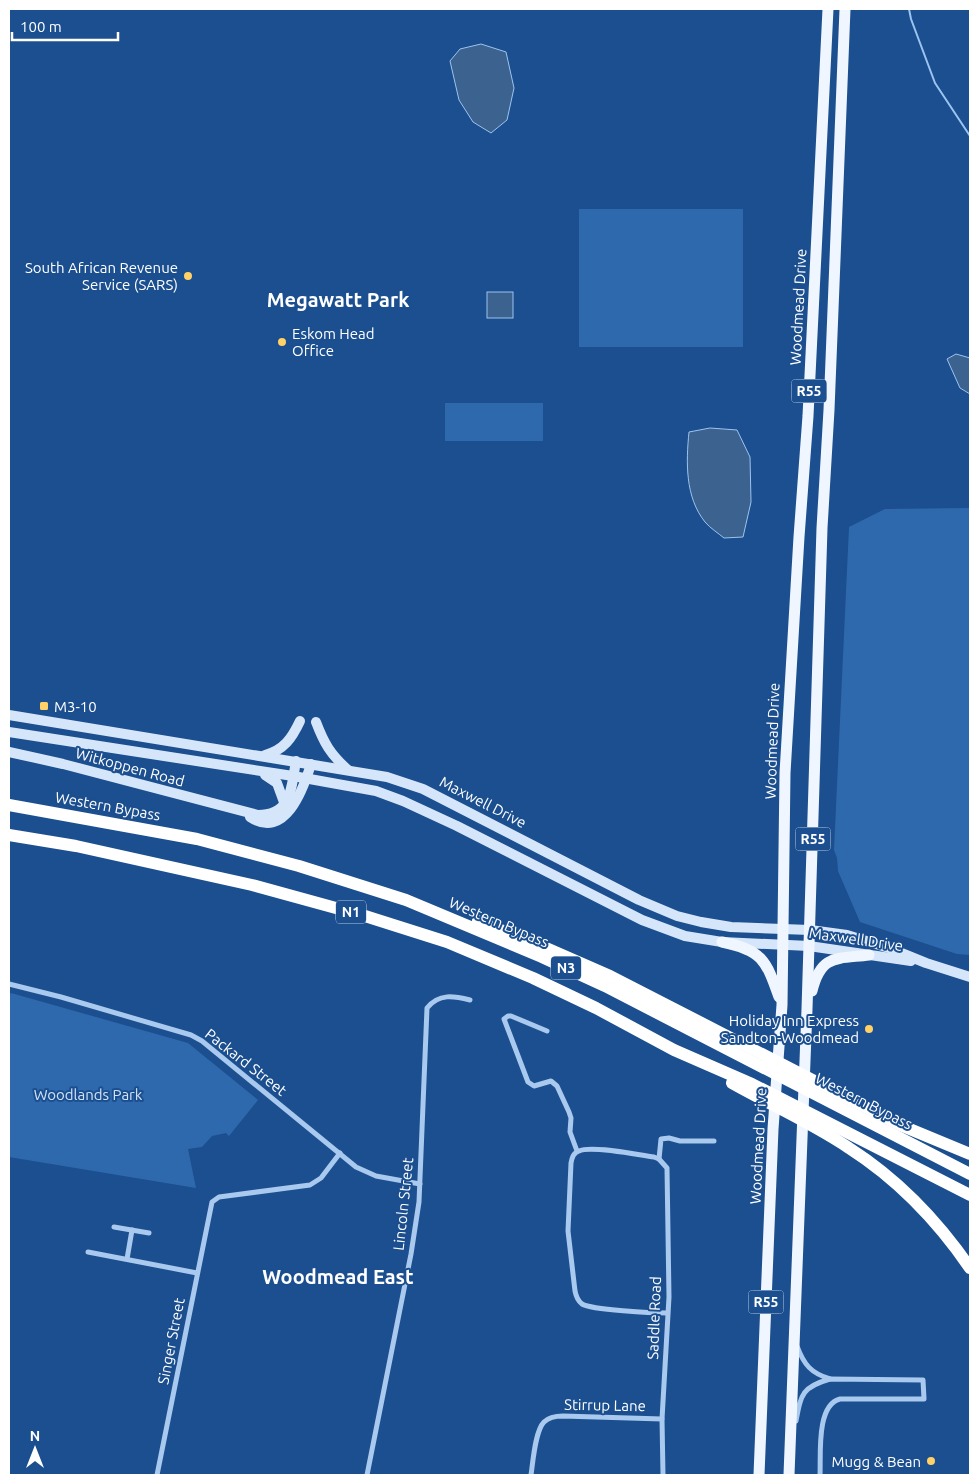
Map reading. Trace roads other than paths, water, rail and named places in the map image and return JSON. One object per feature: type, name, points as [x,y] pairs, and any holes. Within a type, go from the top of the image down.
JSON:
[{"type":"highway","name":"Western Bypass","points":[[9,805],[197,839],[299,866],[406,900],[542,957],[759,1059],[834,1098],[970,1174]]},
{"type":"highway","name":"N1","points":[[9,835],[76,846],[252,884],[446,942],[533,978],[596,1008],[832,1130]]},
{"type":"highway","points":[[834,1098],[970,1154]]},
{"type":"highway","points":[[832,1130],[970,1195]]},
{"type":"highway","points":[[832,1130],[919,1205],[948,1237],[970,1268]]},
{"type":"main road","name":"Woodmead Drive","points":[[759,1475],[773,1129],[782,1005],[785,773],[788,708],[808,416],[828,9]]},
{"type":"main road","name":"R55","points":[[789,1475],[810,930],[822,528],[829,410],[844,9]]},
{"type":"main road","name":"Maxwell Drive","points":[[9,715],[387,777],[423,789],[639,900],[677,916],[731,927],[783,928],[847,935],[889,948],[926,964],[970,977]]},
{"type":"main road","points":[[262,756],[274,753],[287,743],[293,736],[300,721]]},
{"type":"main road","points":[[316,722],[330,754],[348,770]]},
{"type":"main road","points":[[76,743],[79,726]]},
{"type":"main road","name":"Maxwell Drive","points":[[9,732],[293,776],[370,790],[398,799],[457,826],[642,920],[680,934],[722,942],[809,946],[926,964]]},
{"type":"main road","name":"Witkoppen Road","points":[[9,752],[63,764],[255,815],[278,812],[284,805]]},
{"type":"main road","points":[[284,805],[288,799],[296,761]]},
{"type":"main road","name":"Witkoppen Road","points":[[244,812],[261,822],[275,822],[283,818],[306,779],[311,764]]},
{"type":"main road","points":[[257,771],[272,778],[277,783],[284,805]]},
{"type":"main road","points":[[722,942],[746,948],[761,958],[772,977],[782,1005]]},
{"type":"main road","points":[[807,1009],[814,980],[824,965],[835,960],[869,955]]},
{"type":"street","name":"Packard Street","points":[[9,984],[61,997],[191,1035],[202,1041],[351,1164],[376,1176],[420,1184]]},
{"type":"street","name":"Lincoln Street","points":[[367,1475],[412,1254],[420,1184],[428,1008],[437,999],[446,996],[470,1000]]},
{"type":"street","points":[[547,1032],[511,1016],[504,1019],[528,1082],[534,1086],[551,1081],[557,1086],[571,1116],[570,1132],[577,1151]]},
{"type":"street","points":[[667,1313],[631,1312],[589,1307],[578,1299],[575,1291],[568,1231],[573,1155],[577,1151],[590,1149],[661,1161],[661,1139],[714,1141]]},
{"type":"street","name":"Singer Street","points":[[157,1475],[212,1202],[219,1197],[310,1185],[321,1178],[340,1153]]},
{"type":"street","name":"Saddle Road","points":[[661,1161],[668,1174],[667,1313],[662,1419],[663,1475]]},
{"type":"street","points":[[114,1227],[149,1233]]},
{"type":"street","points":[[127,1259],[132,1230]]},
{"type":"street","points":[[88,1252],[198,1273]]},
{"type":"street","points":[[794,1334],[797,1348],[803,1360],[812,1371],[830,1379]]},
{"type":"street","points":[[790,1454],[800,1401],[803,1393],[813,1385],[830,1379],[923,1380],[924,1399],[840,1399],[832,1402],[825,1413],[822,1429],[820,1475]]},
{"type":"street","name":"Stirrup Lane","points":[[531,1475],[541,1426],[551,1418],[563,1416],[662,1419]]},
{"type":"waterway","points":[[909,9],[935,83],[970,136]]},
{"type":"place","name":"South African Revenue Service (SARS)","points":[[188,276]]},
{"type":"place","name":"Eskom Head Office","points":[[282,342]]},
{"type":"place","name":"M3-10","points":[[44,706]]},
{"type":"place","name":"Holiday Inn Express Sandton-Woodmead","points":[[869,1029]]},
{"type":"place","name":"Mugg & Bean","points":[[931,1461]]},
{"type":"district","name":"Megawatt Park","points":[[338,299]]},
{"type":"district","name":"Woodmead East","points":[[338,1276]]},
{"type":"park label","name":"Woodlands Park","points":[[88,1094]]}]
